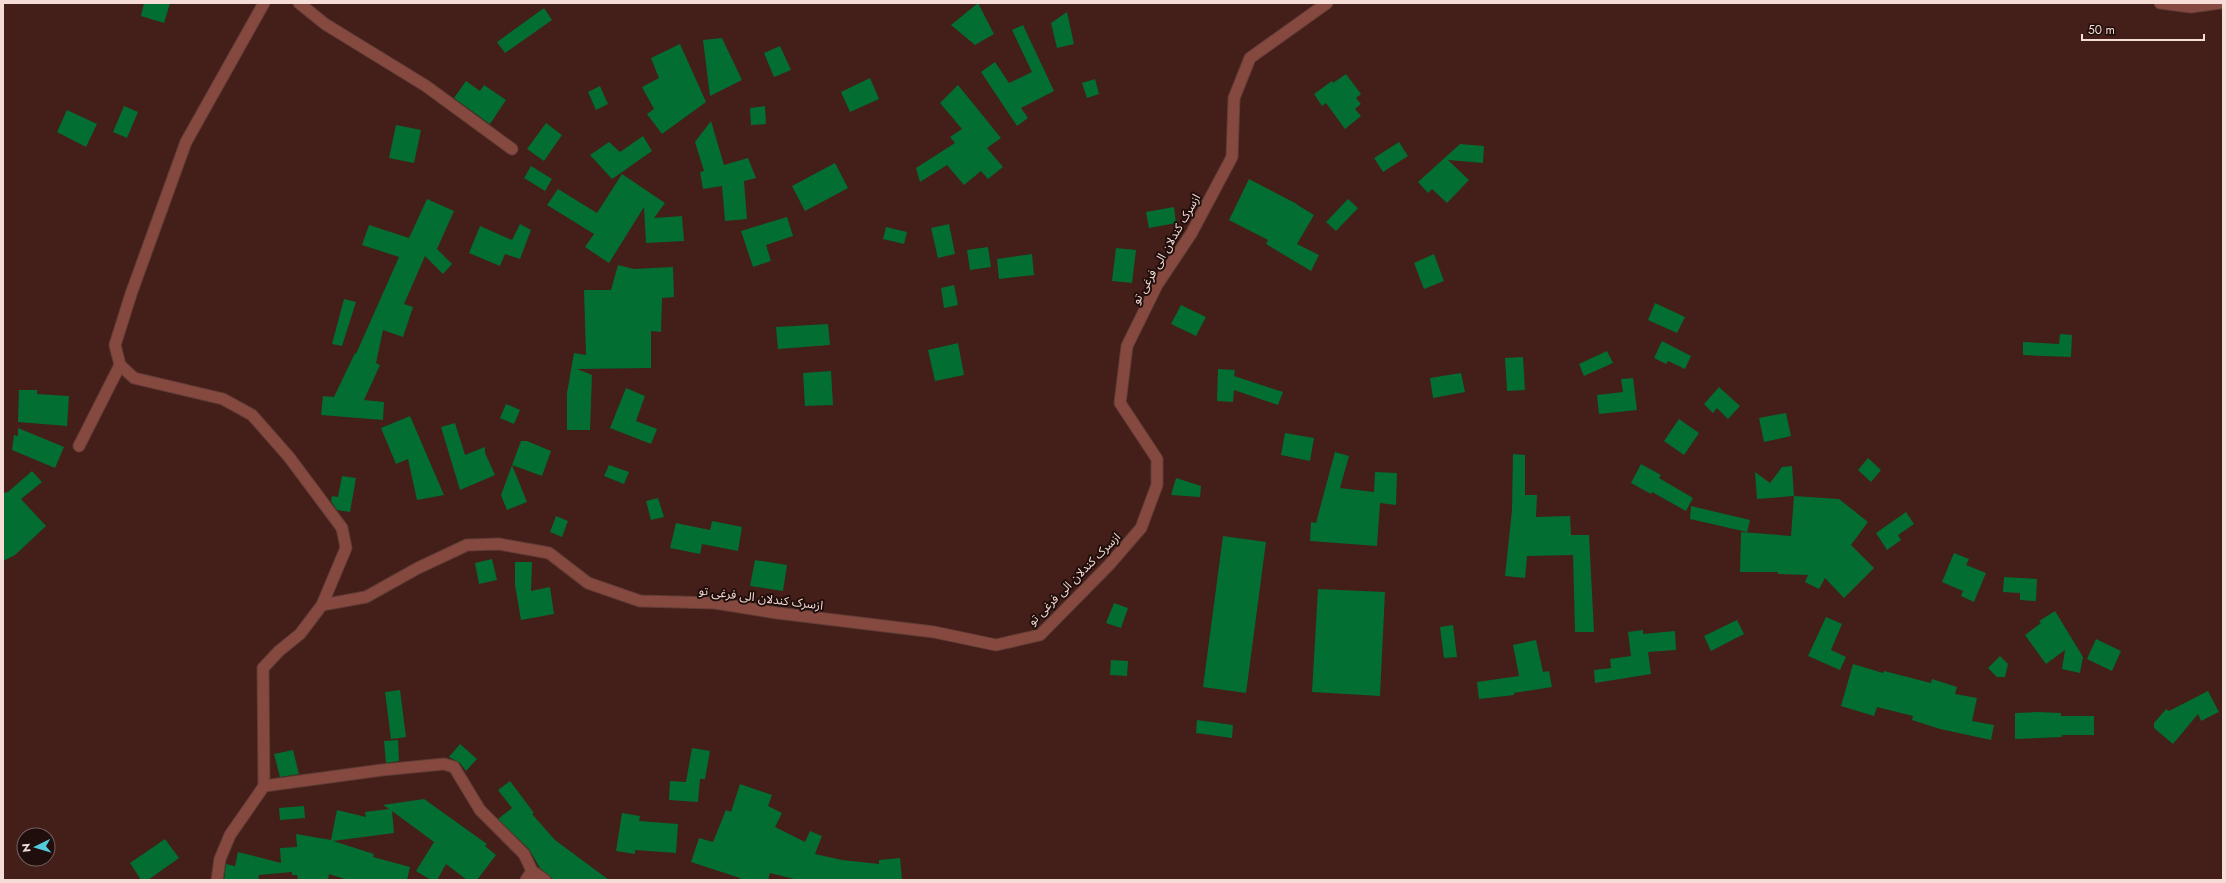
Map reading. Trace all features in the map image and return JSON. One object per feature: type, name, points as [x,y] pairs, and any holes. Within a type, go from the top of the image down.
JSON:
[{"type":"street","points":[[217,880],[220,859],[230,835],[264,786],[263,668],[279,651],[300,634],[322,605],[346,548],[342,528],[290,457],[252,415],[223,399],[134,378],[120,365],[115,345],[131,294],[186,142],[264,3]]},
{"type":"street","points":[[299,3],[325,24],[426,86],[512,149]]},
{"type":"street","name":"ازسرک کندلان الی فرغی تو","points":[[322,605],[366,596],[418,568],[467,545],[499,544],[549,553],[588,583],[640,601],[715,602],[777,614],[934,632],[996,645],[1040,635],[1109,565],[1141,528],[1157,485],[1157,459],[1120,403],[1127,346],[1158,285],[1191,234],[1232,157],[1234,98],[1250,58],[1327,3]]},
{"type":"street","points":[[2160,3],[2191,7],[2220,3]]},
{"type":"street","points":[[79,446],[120,365]]},
{"type":"street","points":[[264,786],[382,770],[444,764],[454,767],[480,810],[524,854],[529,875],[545,880]]},
{"type":"building","points":[[144,3],[170,3],[164,23],[141,16]]},
{"type":"building","points":[[978,3],[994,34],[975,45],[951,25]]},
{"type":"building","points":[[544,8],[552,20],[505,53],[497,42]]},
{"type":"building","points":[[1067,12],[1074,44],[1057,48],[1051,23]]},
{"type":"building","points":[[1023,25],[1054,91],[1021,108],[1028,118],[1017,126],[981,72],[995,62],[1009,83],[1032,72],[1012,30]]},
{"type":"building","points":[[722,38],[742,80],[710,96],[703,40]]},
{"type":"building","points":[[680,44],[706,102],[662,134],[647,114],[654,109],[642,87],[659,78],[651,58]]},
{"type":"building","points":[[780,46],[791,70],[774,77],[764,53]]},
{"type":"building","points":[[1346,74],[1361,94],[1356,98],[1361,104],[1355,109],[1361,116],[1345,129],[1326,103],[1322,106],[1314,94],[1332,81],[1333,83]]},
{"type":"building","points":[[870,78],[879,99],[850,112],[841,92]]},
{"type":"building","points":[[1095,79],[1099,94],[1087,98],[1082,83]]},
{"type":"building","points":[[466,81],[480,91],[484,85],[506,100],[490,124],[454,98]]},
{"type":"building","points":[[958,85],[1001,138],[987,148],[1003,167],[988,179],[981,171],[964,185],[947,165],[920,182],[916,168],[955,143],[950,137],[962,129],[940,103]]},
{"type":"building","points":[[600,86],[608,104],[596,110],[588,92]]},
{"type":"building","points":[[124,106],[138,112],[127,138],[113,132]]},
{"type":"building","points":[[765,106],[766,124],[751,125],[750,108]]},
{"type":"building","points":[[67,110],[97,124],[86,147],[57,132]]},
{"type":"building","points":[[711,121],[724,165],[748,158],[756,178],[744,181],[747,219],[725,221],[722,186],[703,189],[700,172],[704,171],[695,142]]},
{"type":"building","points":[[546,123],[562,135],[544,161],[527,149]]},
{"type":"building","points":[[396,125],[421,130],[414,163],[389,158]]},
{"type":"building","points":[[643,136],[652,151],[612,179],[590,155],[609,142],[620,152]]},
{"type":"building","points":[[1399,142],[1408,156],[1383,172],[1374,158]]},
{"type":"building","points":[[1460,144],[1484,146],[1483,163],[1448,160],[1469,180],[1447,203],[1432,189],[1428,193],[1418,182]]},
{"type":"building","points":[[835,163],[848,188],[805,211],[792,186]]},
{"type":"building","points":[[531,166],[552,179],[545,191],[524,178]]},
{"type":"building","points":[[622,174],[665,203],[654,218],[682,216],[684,241],[646,243],[644,207],[609,263],[585,247],[594,234],[547,205],[558,189],[597,213]]},
{"type":"building","points":[[1249,179],[1297,204],[1314,215],[1297,244],[1319,255],[1311,271],[1266,244],[1268,240],[1229,220]]},
{"type":"building","points":[[427,199],[454,211],[437,249],[452,264],[443,274],[425,256],[404,304],[413,307],[403,337],[383,330],[376,363],[380,365],[364,400],[384,402],[383,420],[321,415],[323,396],[334,397],[355,353],[356,354],[399,257],[362,245],[369,225],[409,238]]},
{"type":"building","points":[[1348,199],[1358,208],[1336,231],[1326,222]]},
{"type":"building","points":[[1174,207],[1176,223],[1149,228],[1146,212]]},
{"type":"building","points":[[787,217],[793,236],[766,245],[771,261],[753,267],[741,231]]},
{"type":"building","points":[[520,224],[531,230],[520,259],[505,254],[500,266],[469,253],[480,226],[512,240]]},
{"type":"building","points":[[949,224],[955,254],[938,258],[931,228]]},
{"type":"building","points":[[886,227],[907,232],[904,244],[883,239]]},
{"type":"building","points":[[988,247],[991,267],[970,270],[967,250]]},
{"type":"building","points":[[1116,248],[1136,250],[1132,283],[1112,281]]},
{"type":"building","points":[[1032,254],[1034,275],[999,279],[997,259]]},
{"type":"building","points":[[1434,254],[1444,281],[1424,289],[1414,263]]},
{"type":"building","points":[[618,265],[634,269],[673,267],[674,297],[662,298],[661,332],[651,331],[651,368],[577,369],[592,375],[590,430],[567,430],[567,393],[574,353],[586,355],[584,290],[611,290]]},
{"type":"building","points":[[954,285],[958,305],[944,308],[941,288]]},
{"type":"building","points":[[344,299],[356,302],[342,346],[332,344]]},
{"type":"building","points":[[1655,303],[1685,317],[1677,333],[1648,320]]},
{"type":"building","points":[[1181,305],[1206,317],[1196,336],[1171,324]]},
{"type":"building","points":[[828,324],[830,345],[778,349],[776,327]]},
{"type":"building","points":[[2060,334],[2072,335],[2071,357],[2023,355],[2023,342],[2059,344]]},
{"type":"building","points":[[1662,341],[1691,356],[1685,369],[1668,361],[1666,364],[1654,358]]},
{"type":"building","points":[[958,343],[964,375],[935,381],[928,350]]},
{"type":"building","points":[[1607,351],[1613,363],[1584,376],[1579,364]]},
{"type":"building","points":[[1523,357],[1525,390],[1507,391],[1505,358]]},
{"type":"building","points":[[1218,369],[1235,370],[1234,376],[1283,392],[1278,405],[1234,390],[1233,402],[1217,401]]},
{"type":"building","points":[[831,371],[833,405],[805,406],[803,373]]},
{"type":"building","points":[[1461,373],[1465,392],[1433,398],[1430,378]]},
{"type":"building","points":[[1633,378],[1637,410],[1599,414],[1597,395],[1623,392],[1621,379]]},
{"type":"building","points":[[1719,387],[1740,406],[1728,419],[1717,408],[1713,413],[1704,404]]},
{"type":"building","points":[[626,388],[645,396],[636,421],[657,429],[651,444],[610,428]]},
{"type":"building","points":[[19,390],[37,390],[37,394],[69,396],[67,426],[18,422]]},
{"type":"building","points":[[506,404],[520,410],[514,424],[500,418]]},
{"type":"building","points":[[1786,413],[1791,436],[1764,442],[1759,418]]},
{"type":"building","points":[[410,416],[444,495],[417,500],[408,459],[396,464],[381,428]]},
{"type":"building","points":[[1679,419],[1699,433],[1684,455],[1664,441]]},
{"type":"building","points":[[455,423],[465,455],[485,447],[485,453],[495,475],[460,490],[441,427]]},
{"type":"building","points":[[18,428],[64,447],[55,468],[12,450],[14,435],[18,436]]},
{"type":"building","points":[[1285,433],[1314,438],[1310,461],[1281,455]]},
{"type":"building","points":[[521,441],[527,441],[551,451],[542,476],[512,465]]},
{"type":"building","points":[[1335,452],[1349,456],[1340,488],[1374,492],[1375,472],[1397,473],[1396,505],[1380,503],[1377,546],[1310,541],[1311,522],[1316,523]]},
{"type":"building","points":[[1513,454],[1525,455],[1525,495],[1537,495],[1536,517],[1570,516],[1571,535],[1589,535],[1594,632],[1575,632],[1573,555],[1527,556],[1525,578],[1505,576],[1512,510]]},
{"type":"building","points":[[1868,458],[1881,470],[1871,482],[1858,470]]},
{"type":"building","points":[[1641,464],[1661,475],[1659,478],[1693,498],[1686,511],[1652,492],[1651,494],[1631,483]]},
{"type":"building","points":[[512,465],[527,502],[507,510],[501,495]]},
{"type":"building","points":[[609,465],[629,472],[624,484],[604,476]]},
{"type":"building","points":[[1792,466],[1794,496],[1757,499],[1755,472],[1770,483],[1782,467]]},
{"type":"building","points":[[32,471],[42,482],[21,499],[46,526],[15,555],[3,561],[3,493],[8,492]]},
{"type":"building","points":[[342,476],[356,478],[350,512],[337,510],[331,501],[332,496],[338,497]]},
{"type":"building","points":[[1176,478],[1201,486],[1200,497],[1171,495]]},
{"type":"building","points":[[1794,496],[1839,499],[1868,522],[1851,545],[1874,568],[1844,598],[1825,578],[1819,589],[1805,582],[1808,575],[1778,574],[1778,572],[1740,572],[1741,532],[1791,536]]},
{"type":"building","points":[[658,498],[664,517],[651,520],[646,501]]},
{"type":"building","points":[[1691,506],[1750,520],[1747,532],[1690,519]]},
{"type":"building","points":[[1906,512],[1914,524],[1898,535],[1901,540],[1887,550],[1876,533]]},
{"type":"building","points":[[556,516],[568,521],[562,537],[550,532]]},
{"type":"building","points":[[712,521],[742,527],[738,551],[702,544],[700,554],[670,548],[676,523],[710,530]]},
{"type":"building","points":[[1223,536],[1266,542],[1246,693],[1203,687]]},
{"type":"building","points":[[1954,553],[1969,559],[1966,565],[1986,573],[1974,602],[1961,596],[1963,591],[1942,582]]},
{"type":"building","points":[[492,559],[497,580],[479,584],[475,563]]},
{"type":"building","points":[[755,560],[787,565],[783,591],[750,586]]},
{"type":"building","points":[[515,562],[532,562],[531,591],[550,587],[554,614],[521,620],[515,585]]},
{"type":"building","points":[[2004,577],[2037,579],[2036,601],[2020,600],[2020,593],[2003,592]]},
{"type":"building","points":[[1318,589],[1385,592],[1380,696],[1312,692]]},
{"type":"building","points":[[1114,603],[1128,608],[1121,628],[1106,623]]},
{"type":"building","points":[[2055,611],[2083,657],[2080,673],[2062,669],[2065,650],[2046,664],[2025,635],[2041,623],[2039,621]]},
{"type":"building","points":[[1826,617],[1842,624],[1831,650],[1846,657],[1840,670],[1808,656]]},
{"type":"building","points":[[1737,620],[1744,634],[1711,651],[1704,636]]},
{"type":"building","points":[[1453,625],[1457,657],[1444,658],[1440,627]]},
{"type":"building","points":[[1643,630],[1643,634],[1675,631],[1676,650],[1648,652],[1651,674],[1595,683],[1594,670],[1611,668],[1610,659],[1631,656],[1628,632]]},
{"type":"building","points":[[2096,639],[2121,651],[2112,671],[2087,659]]},
{"type":"building","points":[[1536,640],[1543,672],[1549,671],[1552,687],[1514,693],[1514,695],[1479,699],[1477,682],[1519,676],[1513,645]]},
{"type":"building","points":[[2000,656],[2008,664],[2005,677],[1997,677],[1988,668]]},
{"type":"building","points":[[1111,660],[1128,661],[1127,676],[1110,675]]},
{"type":"building","points":[[1853,664],[1883,673],[1884,671],[1931,683],[1932,679],[1957,687],[1955,694],[1977,698],[1972,721],[1994,725],[1991,740],[1940,729],[1912,720],[1913,716],[1877,707],[1874,716],[1841,706]]},
{"type":"building","points":[[400,690],[406,737],[391,739],[385,692]]},
{"type":"building","points":[[2208,691],[2219,712],[2201,721],[2198,714],[2173,744],[2154,728],[2154,723],[2166,709],[2169,711]]},
{"type":"building","points":[[2015,713],[2061,713],[2061,716],[2094,716],[2094,735],[2062,735],[2062,737],[2015,739]]},
{"type":"building","points":[[1197,720],[1233,725],[1232,738],[1196,733]]},
{"type":"building","points":[[398,740],[399,761],[386,763],[384,741]]},
{"type":"building","points":[[460,744],[477,759],[466,771],[460,763],[449,757]]},
{"type":"building","points":[[692,748],[710,751],[705,779],[700,779],[698,802],[669,800],[670,781],[686,782]]},
{"type":"building","points":[[293,750],[299,774],[280,777],[274,754]]},
{"type":"building","points":[[510,781],[534,813],[532,814],[555,840],[609,880],[553,880],[540,868],[529,849],[498,819],[512,808],[498,790]]},
{"type":"building","points":[[740,784],[772,795],[768,806],[782,813],[775,827],[805,842],[810,831],[822,836],[815,854],[842,860],[879,864],[879,860],[900,858],[902,880],[798,880],[770,873],[768,880],[739,880],[740,878],[691,862],[699,838],[713,842],[726,810],[731,812]]},
{"type":"building","points":[[424,799],[487,844],[485,846],[496,855],[477,880],[467,880],[446,864],[437,880],[431,880],[416,871],[434,842],[392,811],[394,833],[333,841],[374,854],[373,857],[410,867],[407,880],[348,880],[329,874],[328,880],[298,880],[297,875],[292,875],[292,872],[259,875],[258,880],[224,880],[226,864],[235,866],[238,852],[281,863],[280,848],[297,847],[296,834],[331,840],[337,810],[366,817],[365,812],[389,809],[383,805]]},
{"type":"building","points":[[304,806],[305,818],[280,820],[279,808]]},
{"type":"building","points":[[622,813],[640,816],[639,821],[678,824],[676,853],[635,850],[635,854],[616,851]]},
{"type":"building","points":[[165,839],[179,858],[148,880],[141,880],[130,863]]}]
